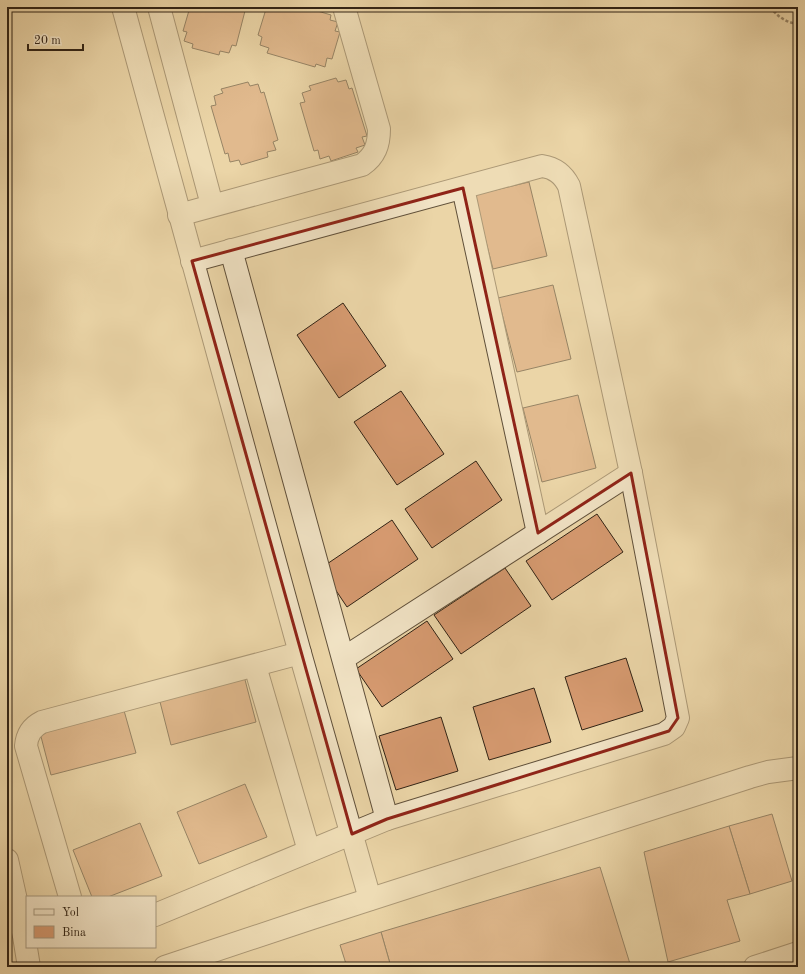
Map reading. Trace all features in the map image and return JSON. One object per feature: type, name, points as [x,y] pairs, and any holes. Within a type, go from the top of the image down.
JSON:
[{"type":"street","points":[[123,7],[300,653],[370,899]]},
{"type":"street","points":[[159,7],[212,206]]},
{"type":"street","points":[[180,215],[362,165],[373,155],[377,148],[379,129],[344,7]]},
{"type":"street","points":[[156,915],[388,819],[664,734],[674,727],[678,718],[631,473],[569,186],[565,179],[555,170],[542,166],[192,261]]},
{"type":"street","points":[[463,188],[538,533]]},
{"type":"street","points":[[231,250],[388,819]]},
{"type":"street","points":[[344,658],[631,473]]},
{"type":"street","points":[[70,896],[26,746],[26,740],[32,729],[42,722],[300,653]]},
{"type":"street","points":[[255,666],[310,851]]},
{"type":"street","points":[[165,967],[370,899],[750,777],[768,772],[798,768]]},
{"type":"street","points":[[7,860],[24,936],[29,967]]},
{"type":"street","points":[[754,967],[776,964],[798,953]]},
{"type":"path","points":[[771,7],[787,22],[798,24]]},
{"type":"highlighted area","points":[[463,188],[538,533],[631,473],[678,718],[669,731],[387,819],[352,834],[192,261]]},
{"type":"building","points":[[190,7],[246,7],[236,46],[232,45],[229,53],[220,51],[219,55],[192,48],[193,44],[184,41],[187,32],[183,31]]},
{"type":"building","points":[[271,7],[304,7],[331,15],[330,20],[338,22],[335,31],[340,32],[332,59],[327,58],[325,67],[316,64],[315,67],[267,53],[269,48],[260,45],[262,37],[258,35],[266,9],[271,10]]},
{"type":"building","points":[[336,78],[338,82],[346,80],[349,89],[352,88],[367,136],[362,137],[365,145],[356,148],[358,152],[331,161],[329,156],[320,159],[318,150],[314,151],[300,103],[305,102],[302,93],[311,90],[309,86]]},
{"type":"building","points":[[248,82],[250,86],[258,84],[261,93],[264,92],[278,140],[273,142],[276,150],[267,152],[268,157],[241,165],[239,160],[230,162],[228,153],[225,154],[211,106],[216,105],[214,96],[223,93],[221,89]]},
{"type":"building","points":[[529,182],[547,256],[493,269],[474,195]]},
{"type":"building","points":[[553,285],[571,359],[517,372],[498,298]]},
{"type":"building","points":[[343,303],[386,366],[339,398],[297,335]]},
{"type":"building","points":[[401,391],[444,454],[397,485],[354,422]]},
{"type":"building","points":[[578,395],[596,468],[542,482],[523,408]]},
{"type":"building","points":[[476,461],[502,500],[432,548],[405,509]]},
{"type":"building","points":[[597,514],[623,552],[552,600],[526,561]]},
{"type":"building","points":[[392,520],[418,559],[347,607],[321,568]]},
{"type":"building","points":[[505,568],[531,606],[461,654],[434,615]]},
{"type":"building","points":[[427,621],[453,659],[382,707],[356,669]]},
{"type":"building","points":[[626,658],[643,711],[582,730],[565,677]]},
{"type":"building","points":[[244,676],[256,722],[171,745],[159,698]]},
{"type":"building","points":[[534,688],[551,742],[489,760],[473,707]]},
{"type":"building","points":[[123,707],[136,753],[51,775],[39,729]]},
{"type":"building","points":[[441,717],[458,771],[396,790],[379,736]]},
{"type":"building","points":[[245,784],[267,837],[199,864],[177,812]]},
{"type":"building","points":[[772,814],[792,881],[750,894],[729,826]]},
{"type":"building","points":[[140,823],[162,876],[111,896],[92,896],[73,850]]},
{"type":"building","points":[[729,826],[750,894],[727,900],[740,941],[668,962],[644,852]]},
{"type":"building","points":[[600,867],[631,967],[413,967],[412,964],[403,967],[391,967],[381,932]]},
{"type":"building","points":[[381,932],[391,967],[347,967],[340,945]]}]
